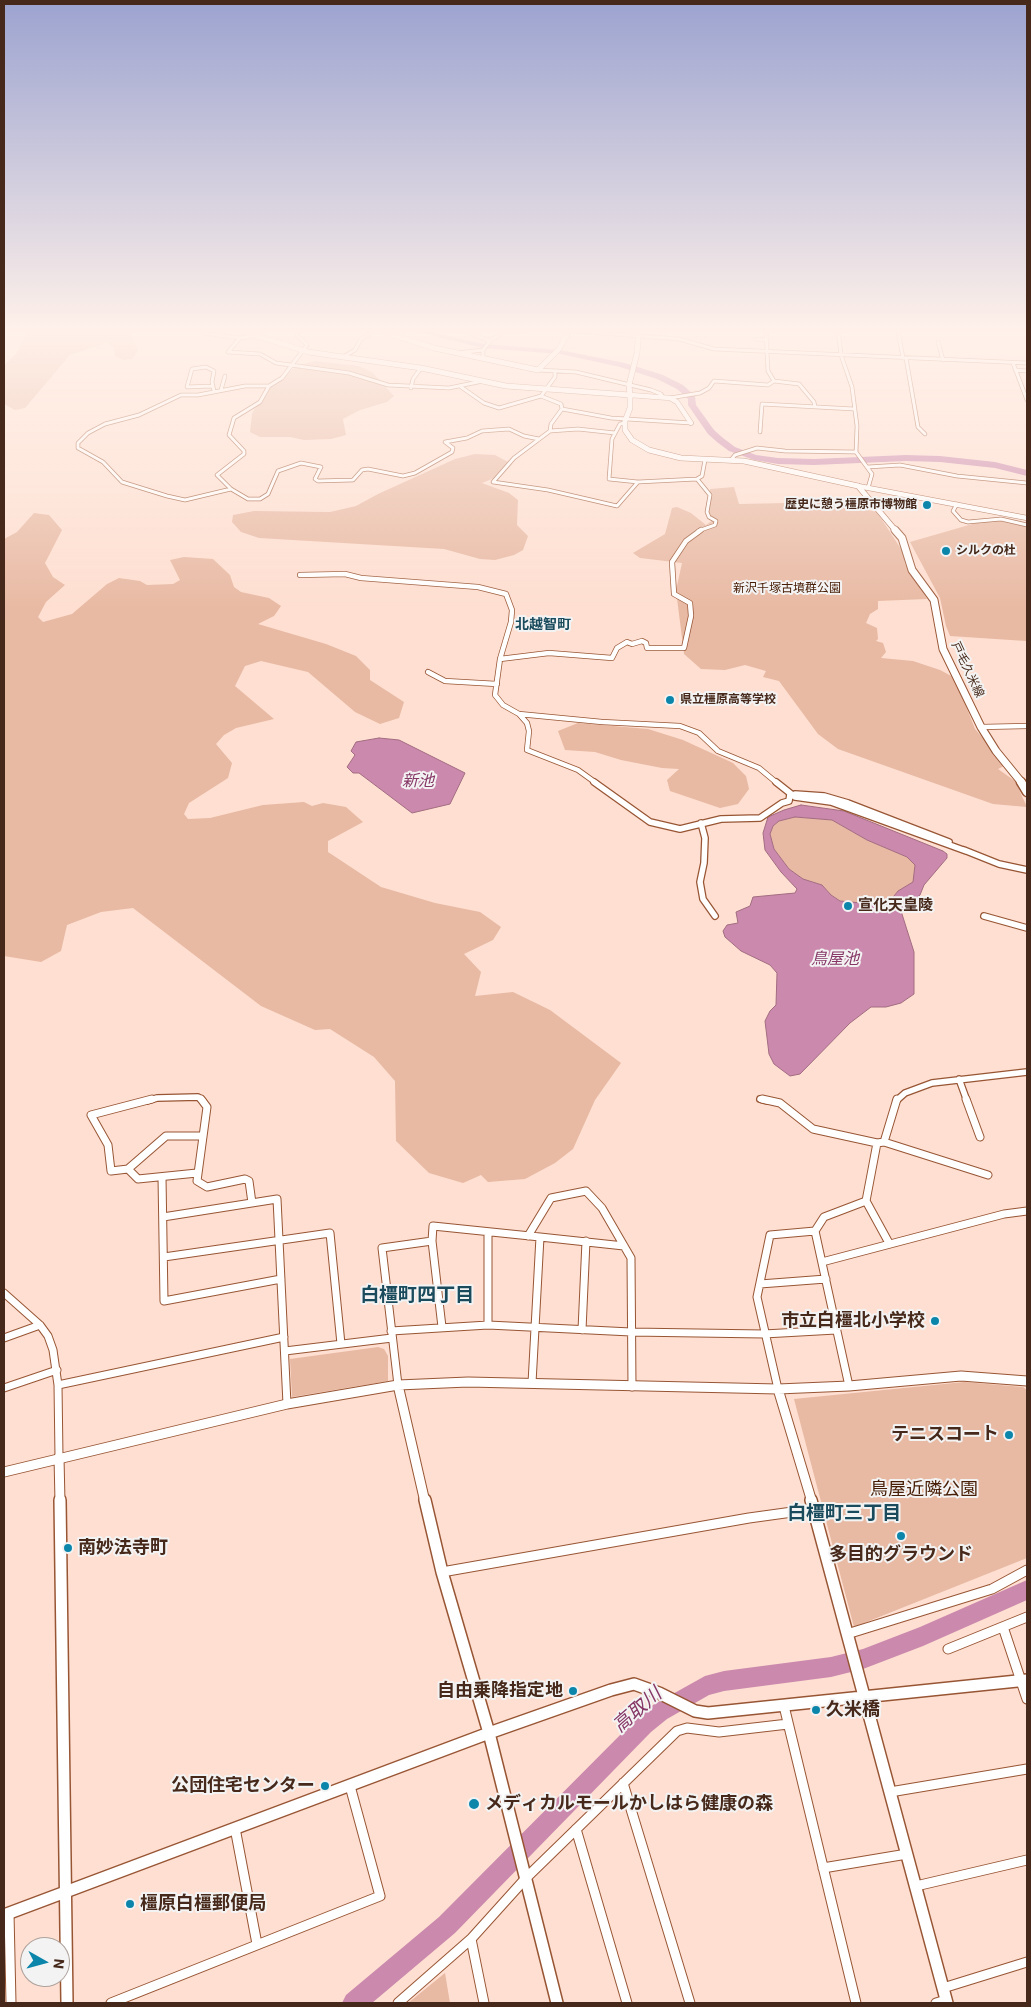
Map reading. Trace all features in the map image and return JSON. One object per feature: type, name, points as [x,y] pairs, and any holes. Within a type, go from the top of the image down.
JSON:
[{"type":"main road","points":[[625,425],[628,436],[645,448],[674,457],[705,460],[733,457],[858,486]]},
{"type":"main road","name":"戸毛久米線","points":[[858,486],[902,538],[912,570],[934,600],[943,649],[981,727],[996,751],[1020,779],[1027,792]]},
{"type":"street","points":[[104,425],[83,437],[78,444],[78,448],[103,462],[122,482],[185,500],[231,489]]},
{"type":"street","points":[[232,425],[230,438],[244,451],[244,454],[216,475],[231,489],[245,498],[260,499],[270,492],[278,471],[304,462],[321,467],[315,479],[318,481],[353,480],[362,470],[368,468],[397,476],[411,474],[452,452],[453,448],[445,442],[467,438],[488,430],[509,429],[524,436],[538,439]]},
{"type":"street","points":[[550,431],[551,425]]},
{"type":"street","points":[[620,425],[612,439],[609,479],[638,482],[697,479],[702,476],[705,460]]},
{"type":"street","points":[[760,432],[761,425]]},
{"type":"street","points":[[857,425],[857,454],[868,466],[872,478],[868,488]]},
{"type":"street","points":[[917,425],[925,434]]},
{"type":"street","points":[[615,434],[578,429],[550,431],[514,458],[493,482],[548,490],[617,506],[638,482]]},
{"type":"street","points":[[733,457],[754,449],[857,454]]},
{"type":"street","points":[[868,466],[900,465],[956,476],[1027,483]]},
{"type":"street","points":[[500,659],[549,653],[612,658],[617,648],[627,642],[632,644],[642,641],[646,642],[647,648],[684,648],[691,616],[690,603],[674,594],[672,562],[686,541],[698,531],[715,525],[716,522],[709,517],[707,512],[710,495],[697,479]]},
{"type":"street","points":[[858,486],[1027,518]]},
{"type":"street","points":[[957,504],[953,512],[961,520],[968,522],[1001,519],[1027,526]]},
{"type":"street","points":[[300,576],[345,574],[361,578],[417,581],[478,588],[506,594],[512,610],[511,622],[500,659],[495,695],[519,714],[527,723],[529,731],[527,750],[578,770],[650,822],[680,829],[701,823],[739,818],[760,818],[782,803],[789,801],[790,794]]},
{"type":"street","points":[[428,672],[445,681],[496,684]]},
{"type":"street","points":[[519,714],[602,722],[680,726],[699,733],[718,751],[759,768],[790,794],[824,796],[848,802],[941,838],[966,851],[999,864],[1027,870]]},
{"type":"street","points":[[981,727],[1027,726]]},
{"type":"street","points":[[701,823],[705,838],[704,863],[700,882],[703,898],[715,916]]},
{"type":"street","points":[[984,916],[1027,928]]},
{"type":"street","points":[[889,1243],[866,1202],[880,1142],[898,1097],[932,1082],[1027,1072]]},
{"type":"street","points":[[959,1079],[980,1136]]},
{"type":"street","points":[[203,1136],[166,1136],[128,1170],[111,1171],[108,1145],[91,1114],[157,1098],[198,1098],[204,1101],[207,1107],[197,1181],[207,1186],[245,1179],[249,1181],[252,1203]]},
{"type":"street","points":[[760,1099],[780,1103],[803,1124],[813,1129],[852,1139],[880,1142],[988,1175]]},
{"type":"street","points":[[128,1170],[138,1179],[197,1173]]},
{"type":"street","points":[[162,1177],[164,1300],[281,1279]]},
{"type":"street","points":[[528,1236],[551,1198],[586,1191],[602,1208],[631,1258],[632,1387]]},
{"type":"street","points":[[164,1217],[277,1199],[287,1404]]},
{"type":"street","points":[[849,1386],[815,1231],[824,1217],[866,1202]]},
{"type":"street","points":[[822,1262],[1004,1214],[1027,1211]]},
{"type":"street","points":[[442,1327],[432,1241],[433,1226],[624,1246]]},
{"type":"street","points":[[815,1231],[770,1235],[757,1297],[778,1389],[814,1509],[916,1886],[943,1999],[1027,1962]]},
{"type":"street","points":[[488,1232],[488,1325]]},
{"type":"street","points":[[164,1258],[279,1239],[330,1233],[341,1344]]},
{"type":"street","points":[[532,1383],[540,1237]]},
{"type":"street","points":[[432,1241],[382,1248],[398,1385],[442,1572],[489,1733],[525,1872],[554,2003]]},
{"type":"street","points":[[582,1330],[586,1241]]},
{"type":"street","points":[[760,1284],[826,1279]]},
{"type":"street","points":[[4,1293],[40,1325],[48,1336],[57,1370],[67,2003]]},
{"type":"street","points":[[4,1338],[40,1325]]},
{"type":"street","points":[[285,1351],[341,1344],[391,1334],[442,1327],[488,1325],[631,1332],[764,1334],[836,1330]]},
{"type":"street","points":[[58,1386],[284,1337]]},
{"type":"street","points":[[4,1388],[57,1370]]},
{"type":"street","points":[[4,1466],[4,1472],[59,1457],[287,1404],[398,1385],[436,1382],[532,1383],[632,1387],[778,1389],[849,1386],[961,1376],[987,1376],[1027,1382]]},
{"type":"street","points":[[442,1572],[739,1520],[814,1509]]},
{"type":"street","points":[[848,1639],[992,1589],[1027,1570]]},
{"type":"street","points":[[948,1649],[1027,1617]]},
{"type":"street","points":[[1003,1627],[1024,1680],[1027,1698]]},
{"type":"street","points":[[11,2003],[6,1914],[489,1733],[611,1690],[634,1684],[659,1693],[695,1711],[723,1713],[1024,1680]]},
{"type":"street","points":[[784,1706],[856,2003]]},
{"type":"street","points":[[398,2003],[471,1939],[525,1872],[576,1828],[677,1731],[687,1728],[719,1732],[788,1724]]},
{"type":"street","points":[[890,1792],[1027,1769]]},
{"type":"street","points":[[623,1783],[690,2003]]},
{"type":"street","points":[[111,2003],[380,1896],[350,1786]]},
{"type":"street","points":[[235,1828],[257,1944]]},
{"type":"street","points":[[576,1828],[627,2003]]},
{"type":"street","points":[[823,1868],[907,1854]]},
{"type":"street","points":[[916,1886],[1027,1860]]},
{"type":"street","points":[[471,1939],[484,2003]]},
{"type":"green space","points":[[251,425],[344,425],[346,435],[331,439],[304,440],[290,437],[260,437],[250,432]]},
{"type":"green space","points":[[475,454],[495,455],[512,464],[502,475],[482,483],[509,493],[518,500],[517,525],[528,536],[523,550],[514,555],[495,560],[480,559],[444,549],[259,538],[241,532],[232,522],[233,515],[254,511],[330,512],[356,506],[455,459]]},
{"type":"green space","name":"新沢千塚古墳群公園","points":[[734,487],[739,504],[831,502],[877,512],[903,552],[905,564],[927,599],[878,601],[878,609],[870,614],[866,623],[877,628],[878,639],[876,641],[883,643],[886,652],[881,658],[913,661],[940,670],[955,678],[975,729],[1006,765],[998,769],[1015,781],[1027,807],[993,804],[838,749],[818,734],[779,681],[763,677],[766,671],[745,665],[725,670],[701,669],[684,654],[676,590],[682,563],[640,558],[633,553],[665,534],[672,508],[677,507],[691,513],[706,525],[713,520],[709,514],[710,489]]},
{"type":"green space","points":[[34,513],[49,515],[62,530],[45,563],[53,577],[65,585],[46,602],[38,617],[43,622],[72,614],[107,584],[119,578],[140,581],[147,585],[173,584],[180,580],[170,560],[184,557],[213,559],[230,575],[234,587],[241,592],[269,598],[281,606],[274,616],[258,624],[326,644],[356,656],[370,670],[370,680],[404,702],[399,718],[380,724],[355,712],[308,672],[261,661],[245,666],[235,686],[274,719],[236,728],[224,735],[216,744],[232,763],[228,778],[189,803],[184,814],[188,819],[210,818],[263,805],[304,802],[312,806],[323,803],[346,807],[363,822],[328,841],[328,852],[381,887],[435,903],[480,912],[501,927],[493,940],[464,954],[481,972],[475,996],[513,992],[550,1010],[621,1063],[595,1100],[573,1149],[555,1163],[525,1179],[488,1182],[481,1175],[463,1183],[429,1173],[396,1141],[395,1081],[374,1057],[330,1029],[315,1030],[261,1006],[133,908],[101,912],[67,925],[61,951],[41,962],[4,956],[4,539],[17,532]]},
{"type":"green space","points":[[993,518],[1027,526],[1027,643],[1026,641],[950,636],[940,598],[910,542]]},
{"type":"green space","points":[[578,723],[648,729],[683,740],[733,763],[746,776],[749,789],[738,804],[720,808],[670,791],[667,780],[679,769],[662,768],[621,760],[595,752],[565,750],[558,731]]},
{"type":"green space","points":[[795,817],[832,820],[867,840],[907,857],[915,865],[914,882],[898,891],[884,905],[840,901],[822,885],[803,879],[789,869],[774,849],[770,834],[773,826],[779,821]]},
{"type":"green space","points":[[378,1347],[384,1349],[388,1356],[388,1381],[292,1397],[290,1359]]},
{"type":"green space","name":"鳥屋近隣公園","points":[[964,1382],[1023,1387],[1027,1390],[1027,1558],[854,1627],[794,1399]]},
{"type":"green space","points":[[445,1973],[450,2003],[408,2003]]},
{"type":"water","name":"新池","points":[[379,738],[399,740],[465,773],[450,804],[412,813],[359,773],[353,773],[347,767],[355,755],[351,751],[356,742]]},
{"type":"water","name":"鳥屋池","points":[[801,805],[844,811],[947,854],[947,858],[924,885],[920,895],[901,911],[914,952],[914,994],[901,1003],[886,1007],[871,1007],[850,1023],[800,1074],[790,1076],[774,1064],[769,1054],[765,1021],[770,1011],[776,1005],[777,973],[770,965],[741,951],[725,937],[723,931],[727,925],[738,923],[736,912],[750,906],[753,897],[795,893],[797,889],[781,872],[765,850],[763,833],[768,817]],"holes":[[[795,817],[832,820],[867,840],[907,857],[915,865],[913,882],[898,891],[890,901],[883,905],[840,901],[822,885],[803,879],[789,869],[774,849],[770,834],[773,826],[779,821]]]},
{"type":"waterway","points":[[706,425],[711,432],[732,449],[754,457],[778,461],[940,459],[995,465],[1027,473]]},
{"type":"waterway","name":"高取川","points":[[354,2003],[447,1925],[644,1725],[660,1712],[705,1686],[724,1681],[831,1667],[863,1659],[923,1636],[1027,1590]]},
{"type":"place","name":"歴史に憩う橿原市博物館","points":[[927,505]]},
{"type":"place","name":"シルクの杜","points":[[946,551]]},
{"type":"place","name":"県立橿原高等学校","points":[[670,700]]},
{"type":"place","name":"宣化天皇陵","points":[[848,906]]},
{"type":"place","name":"市立白橿北小学校","points":[[935,1321]]},
{"type":"place","name":"テニスコート","points":[[1009,1435]]},
{"type":"place","name":"多目的グラウンド","points":[[901,1536]]},
{"type":"place","name":"南妙法寺町","points":[[68,1548]]},
{"type":"place","name":"自由乗降指定地","points":[[573,1691]]},
{"type":"place","name":"久米橋","points":[[816,1710]]},
{"type":"place","name":"公団住宅センター","points":[[325,1786]]},
{"type":"place","name":"メディカルモールかしはら健康の森","points":[[474,1804]]},
{"type":"place","name":"橿原白橿郵便局","points":[[130,1904]]},
{"type":"district","name":"北越智町","points":[[543,625]]},
{"type":"district","name":"白橿町四丁目","points":[[417,1296]]},
{"type":"district","name":"白橿町三丁目","points":[[844,1514]]}]
